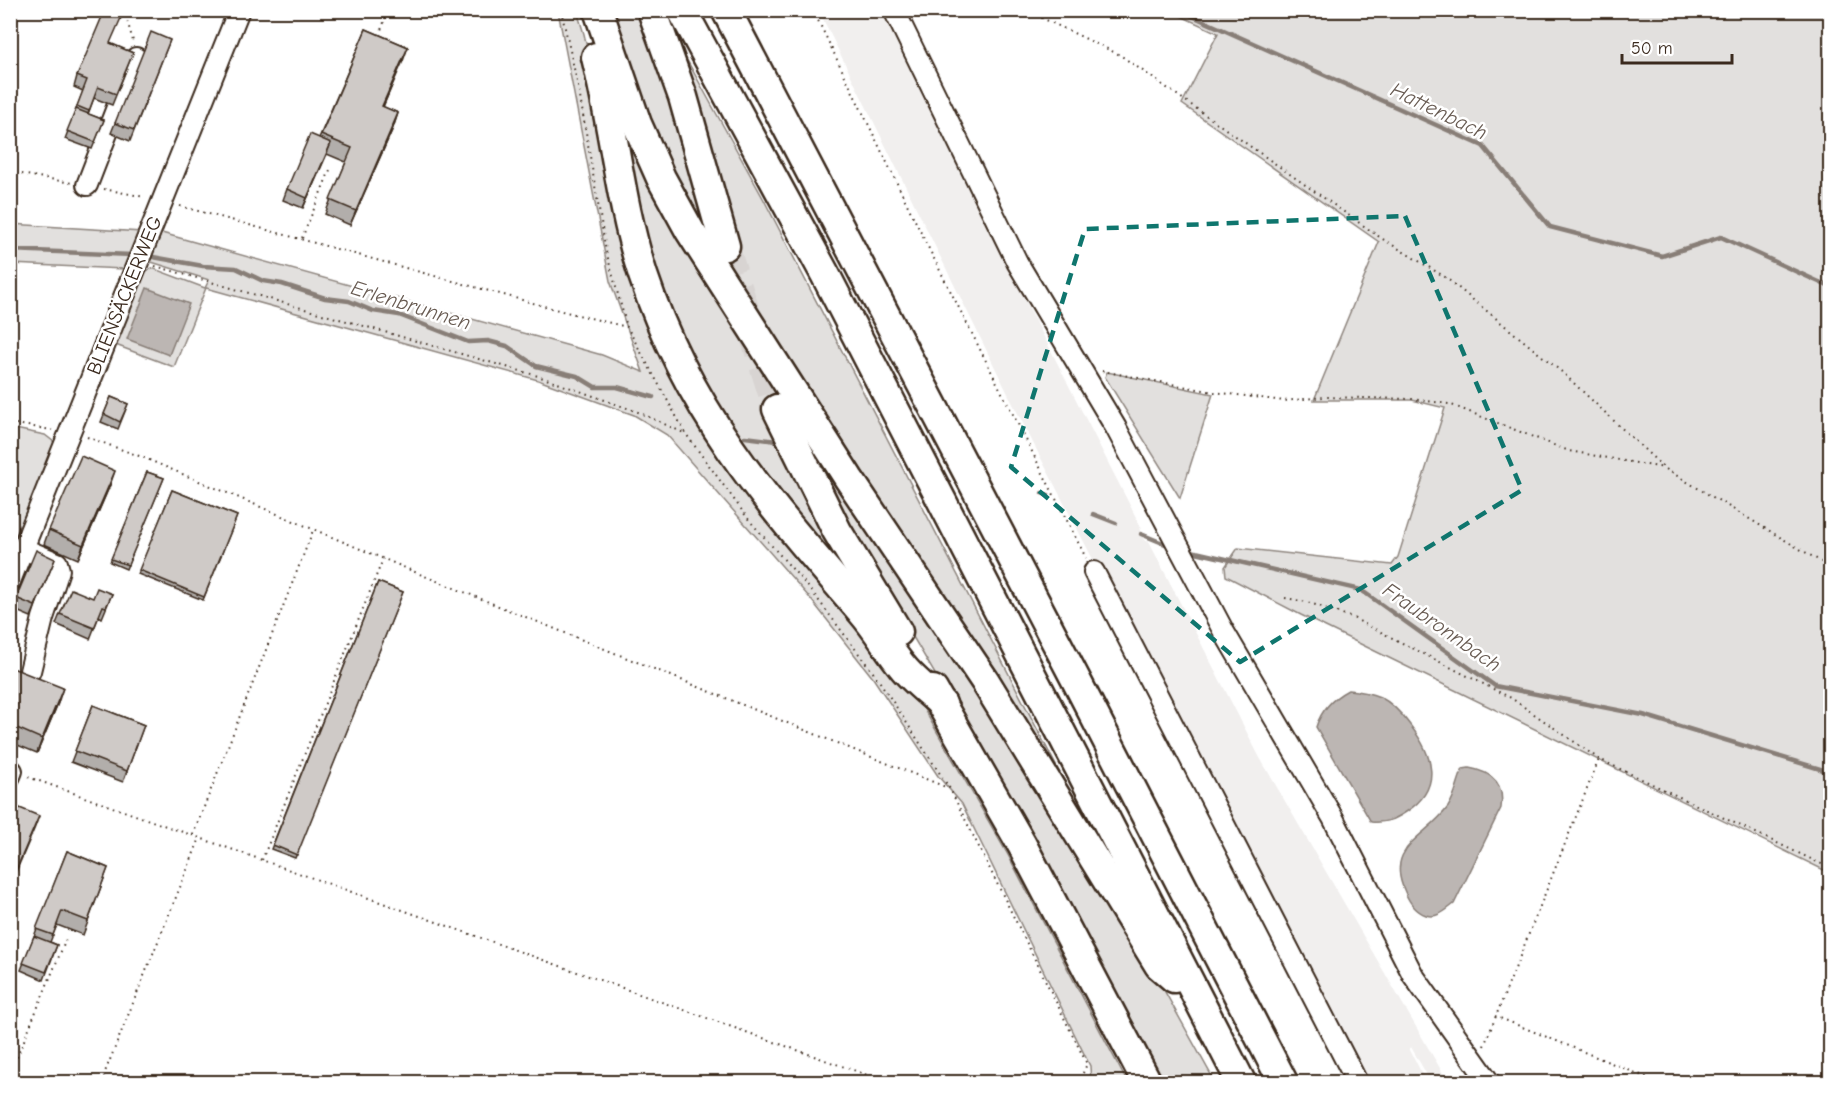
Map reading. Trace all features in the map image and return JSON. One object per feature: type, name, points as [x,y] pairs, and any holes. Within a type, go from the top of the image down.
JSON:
[{"type":"highway","points":[[590,10],[590,29],[626,210],[643,274],[675,356],[715,429],[756,488],[864,614],[904,668],[942,704]]},
{"type":"highway","points":[[598,10],[637,124],[661,178],[690,231],[849,479],[985,681],[1159,965],[1195,994]]},
{"type":"highway","points":[[652,10],[683,96],[725,246]]},
{"type":"highway","points":[[682,10],[830,284],[1241,1083]]},
{"type":"highway","points":[[726,10],[1081,688],[1283,1083]]},
{"type":"highway","points":[[777,409],[837,531],[942,704],[1044,886],[1147,1083]]},
{"type":"street","name":"BLIENSÄCKERWEG","points":[[10,581],[239,10]]},
{"type":"street","points":[[894,10],[1002,235],[1116,428],[1253,684],[1332,818],[1413,975],[1489,1083]]},
{"type":"street","points":[[87,185],[136,58]]},
{"type":"street","points":[[23,549],[57,563],[59,570],[43,618],[30,671]]},
{"type":"street","points":[[1094,572],[1357,1083]]},
{"type":"path","points":[[124,10],[136,58]]},
{"type":"path","points":[[376,44],[388,10]]},
{"type":"path","points":[[561,10],[579,91],[606,251],[627,327],[686,434],[749,520],[810,589],[878,679],[950,789],[1087,1064],[1079,1083]]},
{"type":"path","points":[[813,10],[930,251],[1094,572]]},
{"type":"path","points":[[1025,10],[1120,55],[1381,238],[1445,277],[1563,373],[1664,468],[1830,567]]},
{"type":"path","points":[[302,238],[330,170]]},
{"type":"path","points":[[10,172],[162,201],[627,327]]},
{"type":"path","points":[[138,261],[538,376],[638,412],[686,434]]},
{"type":"path","points":[[1103,371],[1214,392],[1284,401],[1335,397],[1412,399],[1449,404],[1569,451],[1664,468]]},
{"type":"path","points":[[10,423],[94,438],[314,528],[383,559],[950,789]]},
{"type":"path","points":[[193,835],[314,528]]},
{"type":"path","points":[[262,860],[383,559]]},
{"type":"path","points":[[1286,598],[1307,602],[1351,617],[1511,698],[1599,759],[1830,868]]},
{"type":"path","points":[[1477,1063],[1599,759]]},
{"type":"path","points":[[11,773],[193,835],[887,1083]]},
{"type":"path","points":[[101,1083],[200,838]]},
{"type":"path","points":[[10,1074],[67,938]]},
{"type":"path","points":[[1495,1017],[1658,1083]]},
{"type":"highlighted area","points":[[1405,216],[1522,490],[1240,662],[1011,467],[1085,229]]},
{"type":"shaded area","points":[[558,11],[577,11],[584,34],[646,307],[918,699],[1008,855],[1127,1082],[1091,1082],[1090,1066],[962,804],[938,776],[873,678],[809,597],[667,435],[634,415],[538,380],[206,288],[174,367],[113,344],[141,274],[152,268],[205,288],[209,280],[145,260],[158,232],[602,355],[643,372],[610,281]]},
{"type":"shaded area","points":[[610,11],[639,11],[672,33],[763,198],[1064,781],[1062,782],[753,308],[663,161]]},
{"type":"shaded area","points":[[819,11],[884,11],[1017,284],[1142,529],[1139,528],[1144,540],[1149,542],[1260,758],[1448,1082],[1431,1082],[1411,1047],[1409,1048],[1426,1082],[1362,1082],[1013,404]]},
{"type":"shaded area","points":[[1170,11],[1830,11],[1830,873],[1301,615],[1226,576],[1225,567],[1238,548],[1392,565],[1398,557],[1445,408],[1412,400],[1314,400],[1379,242],[1182,104],[1218,33]]},
{"type":"shaded area","points":[[617,97],[1119,909],[1215,1082],[1157,1082],[1002,787],[840,514],[870,604],[731,440],[649,271]]},
{"type":"shaded area","points":[[10,224],[142,232],[124,269],[11,264]]},
{"type":"shaded area","points":[[147,288],[189,304],[169,355],[127,339]]},
{"type":"shaded area","points":[[1107,372],[1213,394],[1180,498],[1105,377]]},
{"type":"shaded area","points":[[10,428],[45,435],[54,442],[56,448],[16,547],[10,544]]},
{"type":"shaded area","points":[[1348,690],[1376,696],[1393,706],[1418,737],[1429,760],[1430,782],[1426,793],[1406,812],[1390,820],[1371,822],[1316,727],[1328,706]]},
{"type":"shaded area","points":[[1469,768],[1485,773],[1496,780],[1501,792],[1501,808],[1454,904],[1438,915],[1426,915],[1416,909],[1407,896],[1400,876],[1400,864],[1410,844],[1448,807],[1463,769]]},
{"type":"building","points":[[104,12],[121,18],[110,43],[133,53],[116,94],[98,87],[89,111],[77,106],[87,80],[77,76]]},
{"type":"building","points":[[366,29],[408,47],[382,106],[398,113],[356,211],[330,200],[352,148],[321,135]]},
{"type":"building","points":[[151,32],[170,40],[134,130],[115,123]]},
{"type":"building","points":[[76,109],[104,120],[95,142],[67,131]]},
{"type":"building","points":[[310,134],[331,143],[307,198],[287,189]]},
{"type":"building","points":[[111,397],[128,404],[120,422],[104,414]]},
{"type":"building","points":[[81,456],[115,471],[83,545],[49,530]]},
{"type":"building","points":[[147,472],[164,478],[128,565],[111,559]]},
{"type":"building","points":[[172,490],[237,516],[204,597],[139,570]]},
{"type":"building","points":[[36,550],[55,559],[35,606],[16,598]]},
{"type":"building","points":[[378,582],[403,592],[297,855],[273,845]]},
{"type":"building","points":[[97,588],[112,594],[106,607],[103,606],[94,628],[60,614],[71,589],[93,598]]},
{"type":"building","points":[[10,667],[63,688],[42,739],[10,725]]},
{"type":"building","points":[[93,705],[144,725],[127,771],[75,751]]},
{"type":"building","points":[[10,804],[39,816],[10,884]]},
{"type":"building","points":[[67,851],[108,868],[88,921],[62,911],[53,935],[36,929]]},
{"type":"building","points":[[34,936],[57,945],[46,972],[23,963]]},
{"type":"waterway","name":"Hattenbach","points":[[1179,10],[1483,146],[1550,227],[1662,256],[1721,237],[1830,287]]},
{"type":"waterway","name":"Erlenbrunnen","points":[[10,250],[132,255]]},
{"type":"waterway","name":"Erlenbrunnen","points":[[153,257],[203,266],[236,268],[263,281],[282,284],[325,298],[349,301],[373,311],[399,315],[468,342],[488,341],[507,346],[536,366],[577,376],[595,387],[617,387],[653,397]]},
{"type":"waterway","name":"Erlenbrunnen","points":[[745,437],[777,441]]},
{"type":"waterway","name":"Fraubronnbach","points":[[1042,493],[1048,495]]},
{"type":"waterway","name":"Fraubronnbach","points":[[1093,514],[1116,523]]},
{"type":"waterway","name":"Fraubronnbach","points":[[1141,534],[1170,546]]},
{"type":"waterway","name":"Fraubronnbach","points":[[1187,550],[1361,590],[1495,686],[1643,715],[1830,772]]},
{"type":"tunnel","points":[[725,246],[777,409]]}]
